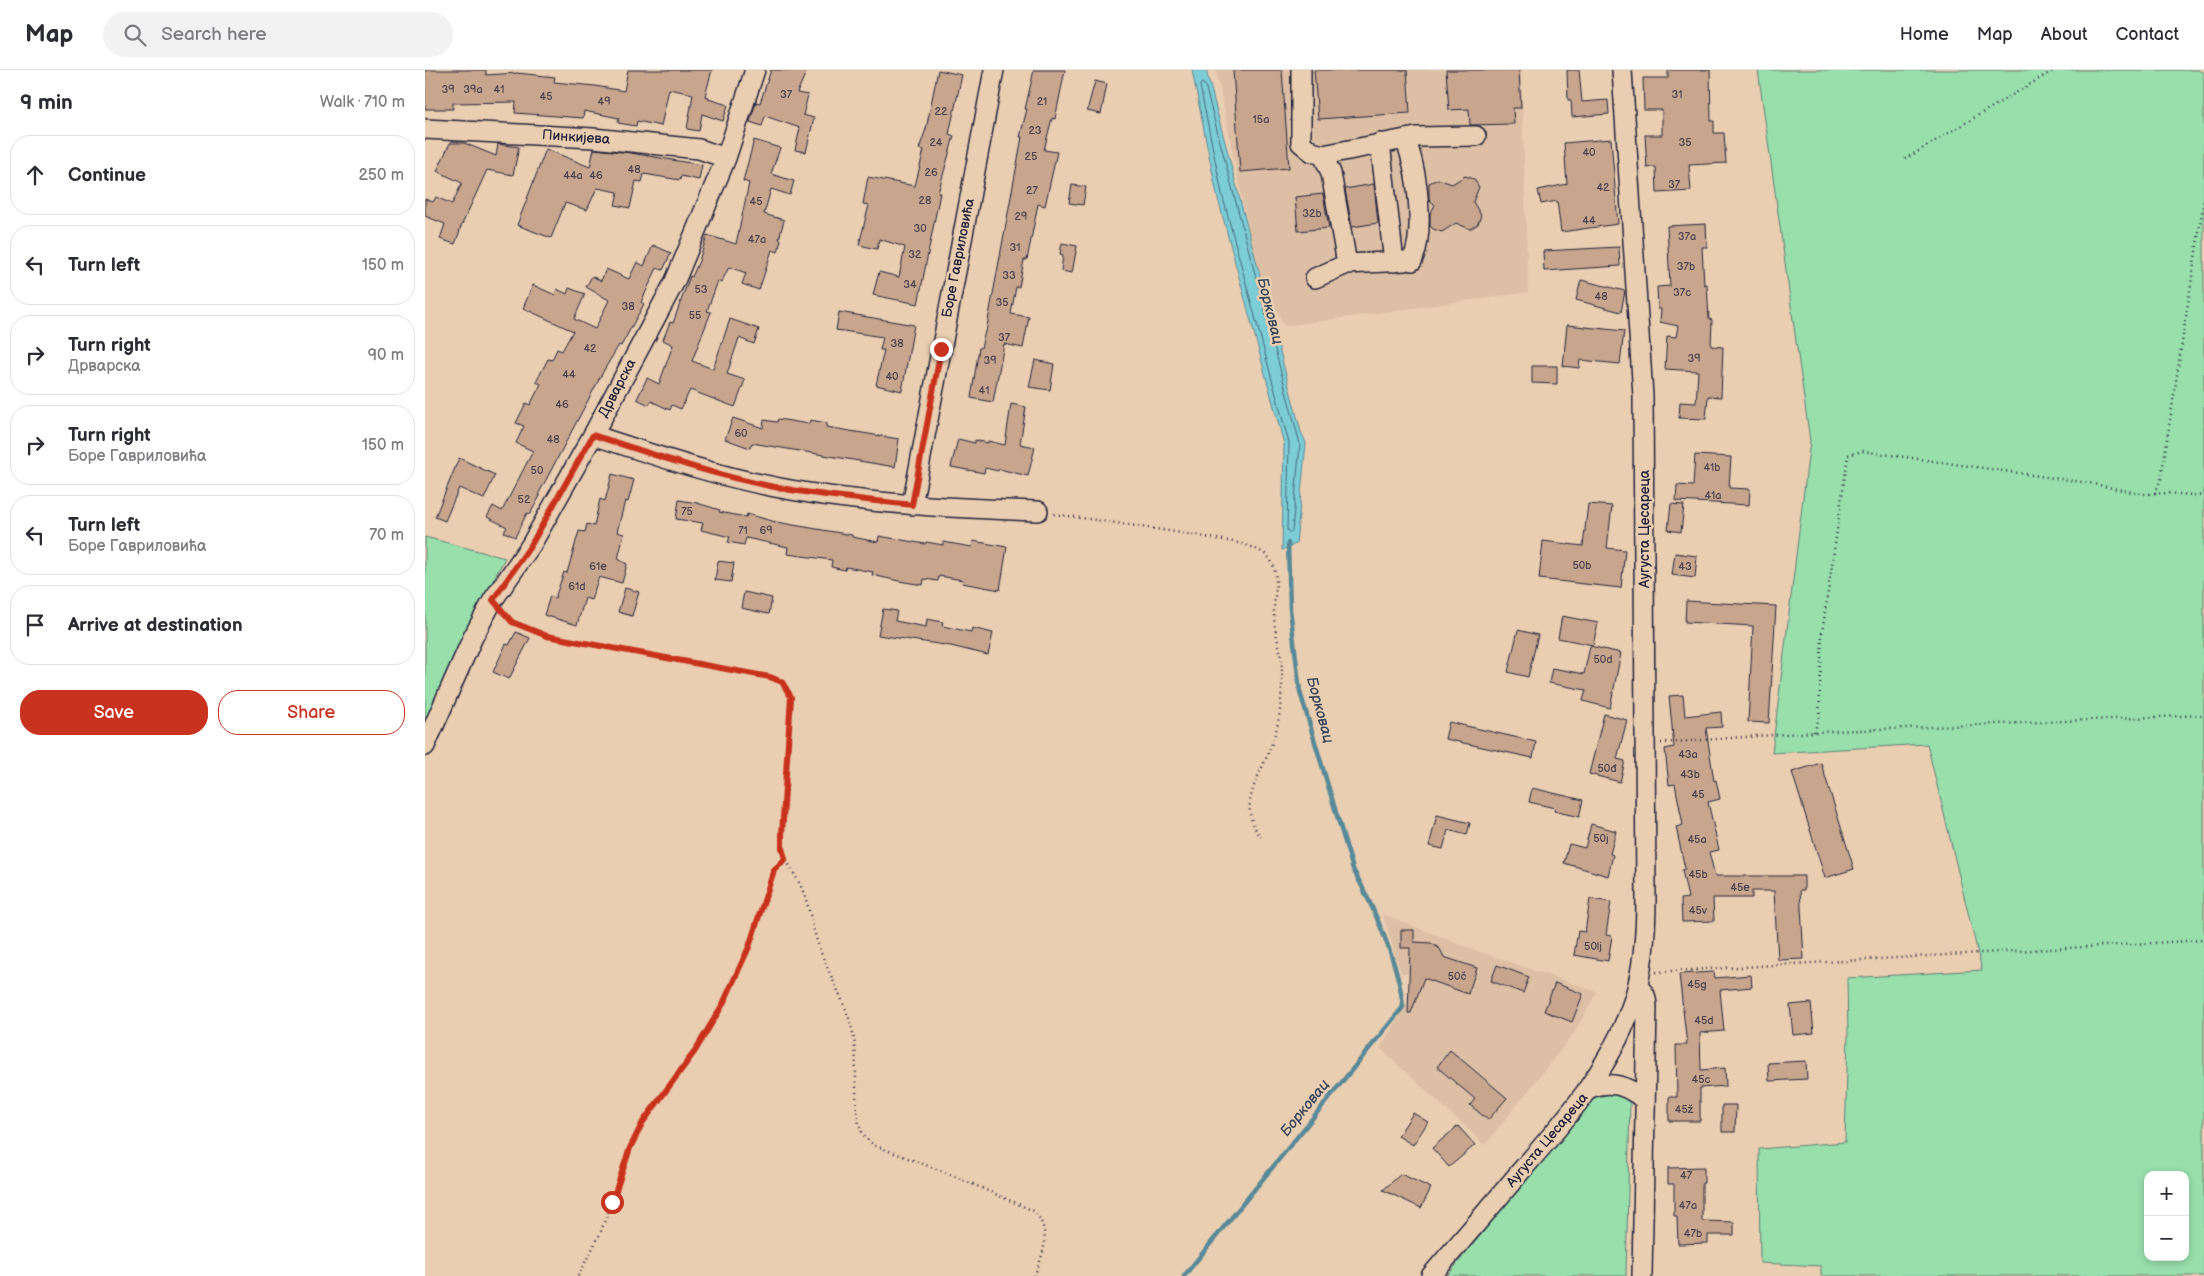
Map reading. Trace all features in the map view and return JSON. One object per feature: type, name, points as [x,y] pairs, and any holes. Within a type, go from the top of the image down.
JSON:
[{"type":"street","name":"Дрварска","points":[[425,746],[473,637],[493,600],[531,545],[593,435],[675,281],[726,158],[755,70]]},
{"type":"street","name":"Боре Гавриловића","points":[[912,505],[994,70]]},
{"type":"street","points":[[1301,70],[1301,143],[1312,152],[1323,155],[1416,137],[1476,136]]},
{"type":"street","name":"Аугуста Цесареца","points":[[1431,1276],[1551,1137],[1589,1088],[1619,1036],[1639,981],[1646,924],[1643,396],[1622,70]]},
{"type":"street","name":"Пинкијева","points":[[425,129],[593,138],[699,149],[726,158]]},
{"type":"street","points":[[1315,278],[1347,264],[1409,261],[1415,254],[1420,228],[1412,157],[1405,139]]},
{"type":"street","points":[[1380,144],[1409,261]]},
{"type":"street","points":[[1323,155],[1331,173],[1347,264]]},
{"type":"street","points":[[593,435],[708,472],[780,488],[845,498],[912,505],[1037,512]]},
{"type":"street","points":[[1639,981],[1646,995],[1647,1006],[1642,1276]]},
{"type":"street","points":[[1589,1088],[1605,1084],[1617,1084],[1632,1090],[1645,1101]]},
{"type":"path","points":[[1905,159],[2054,70]]},
{"type":"path","points":[[2155,493],[2161,479],[2204,199]]},
{"type":"path","points":[[1814,732],[1819,719],[1822,633],[1848,455],[1862,452],[2089,483],[2141,494],[2204,496]]},
{"type":"path","points":[[1037,512],[1206,537],[1251,547],[1269,558],[1275,566],[1274,616],[1281,656],[1283,688],[1279,718],[1273,741],[1251,789],[1251,817],[1254,829],[1261,837]]},
{"type":"path","points":[[493,600],[512,622],[547,636],[740,671],[770,677],[782,682],[790,692],[792,702],[782,848],[785,859],[803,892],[819,946],[848,1011],[857,1065],[858,1117],[863,1134],[876,1146],[947,1173],[1034,1211],[1042,1222],[1045,1235],[1042,1255],[1034,1276]]},
{"type":"path","points":[[1646,738],[1665,745],[1814,732],[2204,715]]},
{"type":"path","points":[[578,1276],[606,1218],[636,1135],[652,1108],[695,1051],[723,1004],[749,947],[774,870],[785,859]]},
{"type":"path","points":[[1639,981],[1682,969],[2204,940]]},
{"type":"shaded area","points":[[1216,70],[1521,70],[1528,292],[1284,326],[1255,261]]},
{"type":"shaded area","points":[[1383,914],[1466,947],[1597,992],[1574,1033],[1485,1145],[1380,1048],[1407,1003],[1410,973],[1401,973]]},
{"type":"green space","points":[[1758,70],[2198,70],[2204,73],[2204,1276],[1821,1276],[1821,1266],[1760,1263],[1759,1149],[1845,1142],[1848,1035],[1847,978],[1982,970],[1927,744],[1772,753],[1810,441]]},
{"type":"green space","points":[[425,537],[505,558],[457,648],[425,722]]},
{"type":"green space","points":[[1615,1093],[1630,1103],[1626,1276],[1447,1276],[1593,1098]]},
{"type":"water","points":[[1192,70],[1206,70],[1301,432],[1306,443],[1296,544],[1282,550],[1284,444],[1217,195]]},
{"type":"building","points":[[425,70],[486,70],[486,75],[517,73],[555,77],[554,82],[624,91],[628,70],[712,70],[705,96],[709,97],[708,99],[728,105],[723,121],[702,114],[699,131],[687,129],[693,94],[669,89],[661,126],[637,121],[636,126],[618,123],[619,118],[584,111],[583,118],[515,113],[516,102],[453,103],[453,109],[425,109]]},
{"type":"building","points":[[771,70],[807,70],[797,93],[808,95],[803,115],[814,118],[806,152],[795,150],[800,128],[765,116],[762,126],[750,122],[756,102],[760,103]]},
{"type":"building","points":[[938,70],[962,75],[949,134],[954,136],[938,193],[940,193],[918,304],[873,295],[879,272],[899,277],[905,247],[879,239],[877,249],[859,245],[869,205],[863,204],[868,177],[915,186],[924,150],[919,149],[926,129]]},
{"type":"building","points":[[1034,70],[1065,70],[1055,119],[1052,118],[1044,150],[1057,152],[1045,206],[1038,204],[1027,260],[1024,260],[1019,287],[1016,287],[1011,314],[1029,317],[1023,348],[1004,344],[993,402],[971,398],[979,348],[981,348],[986,332],[1022,137],[1020,137],[1027,109],[1025,109]]},
{"type":"building","points":[[1233,70],[1282,70],[1289,168],[1240,172]]},
{"type":"building","points":[[1314,70],[1407,70],[1410,113],[1318,119]]},
{"type":"building","points":[[1446,70],[1519,70],[1521,108],[1513,108],[1514,124],[1470,125],[1469,109],[1449,110]]},
{"type":"building","points":[[1567,70],[1579,70],[1582,102],[1608,100],[1609,114],[1572,117],[1571,100],[1568,100]]},
{"type":"building","points":[[1668,70],[1710,70],[1711,121],[1714,121],[1714,133],[1724,133],[1726,163],[1689,165],[1691,191],[1657,193],[1656,167],[1647,168],[1645,135],[1662,135],[1662,110],[1644,110],[1643,78],[1668,78]]},
{"type":"building","points":[[1095,81],[1107,84],[1101,114],[1087,111]]},
{"type":"building","points":[[1611,139],[1618,224],[1561,232],[1557,201],[1541,204],[1538,190],[1567,184],[1564,143]]},
{"type":"building","points":[[754,140],[780,148],[771,174],[794,181],[790,195],[771,189],[764,214],[784,220],[778,252],[772,250],[759,290],[742,284],[746,273],[729,267],[721,283],[718,281],[707,311],[711,312],[692,361],[713,369],[730,319],[759,329],[754,344],[739,338],[727,374],[745,380],[735,407],[690,390],[681,409],[672,405],[670,410],[651,401],[649,405],[637,399],[647,378],[659,384],[673,345],[663,340],[670,322],[673,323],[690,276],[692,277],[699,261],[707,235],[736,244],[749,183],[743,181]]},
{"type":"building","points":[[450,143],[464,143],[496,156],[498,144],[519,147],[513,175],[487,170],[455,244],[440,239],[445,224],[425,216],[425,199],[433,202],[436,197],[452,204],[462,183],[437,171]]},
{"type":"building","points":[[546,149],[590,167],[594,149],[702,165],[699,180],[681,176],[680,180],[644,174],[642,182],[636,181],[630,208],[615,205],[618,192],[597,188],[587,210],[565,203],[551,238],[517,225]]},
{"type":"building","points":[[1465,176],[1474,179],[1479,187],[1473,202],[1481,215],[1478,224],[1470,229],[1456,223],[1442,232],[1433,229],[1430,226],[1430,214],[1435,205],[1429,199],[1429,183],[1438,179],[1452,184]]},
{"type":"building","points":[[1374,184],[1378,223],[1352,227],[1345,189]]},
{"type":"building","points":[[1072,185],[1086,187],[1083,205],[1069,203]]},
{"type":"building","points":[[1323,194],[1329,228],[1298,231],[1295,197]]},
{"type":"building","points":[[1706,224],[1707,247],[1702,247],[1704,285],[1707,284],[1709,319],[1712,320],[1711,346],[1723,347],[1721,397],[1708,396],[1706,419],[1679,418],[1680,402],[1696,403],[1698,371],[1665,369],[1667,336],[1676,337],[1678,326],[1660,322],[1661,309],[1658,309],[1657,287],[1670,286],[1667,226]]},
{"type":"building","points":[[1062,243],[1077,246],[1072,273],[1061,271],[1063,255],[1060,254]]},
{"type":"building","points":[[653,245],[671,253],[663,270],[657,268],[641,302],[644,304],[621,346],[619,345],[604,370],[538,495],[540,496],[530,514],[527,513],[515,537],[504,532],[507,527],[487,517],[493,506],[502,511],[533,451],[516,443],[524,426],[516,423],[526,403],[530,405],[541,384],[536,382],[548,359],[552,360],[557,349],[562,351],[573,331],[523,308],[533,285],[555,295],[557,289],[567,294],[569,288],[585,294],[574,319],[595,329],[609,300],[586,287],[592,276],[601,281],[606,269],[629,279],[637,262],[644,266]]},
{"type":"building","points":[[1619,247],[1620,266],[1544,271],[1543,251]]},
{"type":"building","points":[[1581,280],[1625,291],[1621,312],[1576,300]]},
{"type":"building","points":[[839,312],[914,325],[902,391],[876,385],[884,350],[880,350],[883,337],[836,330]]},
{"type":"building","points":[[1567,325],[1624,331],[1620,364],[1580,360],[1579,368],[1563,366]]},
{"type":"building","points":[[1035,360],[1054,364],[1050,390],[1029,387]]},
{"type":"building","points":[[1532,366],[1557,366],[1557,384],[1532,383]]},
{"type":"building","points":[[1011,404],[1026,407],[1020,444],[1035,447],[1028,476],[999,469],[998,471],[985,468],[984,473],[951,467],[958,439],[975,443],[975,440],[988,443],[988,441],[1005,445]]},
{"type":"building","points":[[733,418],[763,428],[764,420],[777,422],[778,419],[809,424],[810,420],[827,423],[826,427],[899,439],[895,467],[752,443],[750,448],[725,439]]},
{"type":"building","points":[[1695,455],[1731,457],[1729,488],[1750,489],[1749,505],[1676,501],[1677,485],[1693,486]]},
{"type":"building","points":[[459,458],[495,475],[484,499],[459,488],[445,521],[435,517]]},
{"type":"building","points":[[612,474],[634,480],[628,502],[625,501],[617,532],[624,534],[618,559],[627,564],[622,583],[599,577],[591,600],[585,598],[577,625],[544,615],[550,596],[555,598],[564,572],[567,573],[579,531],[585,532],[587,524],[594,526],[600,499],[605,501]]},
{"type":"building","points":[[679,500],[697,503],[720,510],[719,512],[746,517],[747,514],[776,522],[852,535],[852,537],[878,542],[879,536],[925,544],[926,542],[943,545],[943,542],[972,547],[973,541],[1007,547],[1000,590],[962,583],[963,580],[939,576],[938,581],[924,579],[923,585],[899,581],[872,575],[873,572],[846,567],[845,570],[831,567],[832,560],[787,554],[788,547],[746,538],[744,545],[728,542],[730,537],[701,530],[703,523],[676,519]]},
{"type":"building","points":[[1588,504],[1612,506],[1607,548],[1625,550],[1621,588],[1539,579],[1543,541],[1583,546]]},
{"type":"building","points":[[1671,504],[1684,505],[1681,532],[1668,530]]},
{"type":"building","points":[[1675,553],[1697,556],[1695,578],[1672,575]]},
{"type":"building","points":[[718,561],[734,563],[731,582],[715,580]]},
{"type":"building","points":[[625,588],[639,592],[632,616],[618,612]]},
{"type":"building","points":[[744,592],[772,598],[769,614],[741,608]]},
{"type":"building","points":[[1686,601],[1776,606],[1769,723],[1748,722],[1753,626],[1685,622]]},
{"type":"building","points":[[883,609],[897,611],[895,621],[926,627],[927,619],[943,622],[942,626],[971,632],[972,628],[993,633],[988,655],[951,646],[878,635]]},
{"type":"building","points":[[1562,616],[1598,623],[1593,645],[1558,638]]},
{"type":"building","points":[[1518,630],[1538,635],[1528,677],[1508,672]]},
{"type":"building","points":[[516,632],[530,638],[509,679],[493,672],[506,644],[509,645]]},
{"type":"building","points":[[1590,646],[1621,653],[1610,708],[1583,701],[1586,690],[1549,683],[1552,668],[1584,674]]},
{"type":"building","points":[[1683,695],[1685,716],[1721,712],[1722,727],[1706,728],[1714,781],[1716,780],[1720,799],[1708,802],[1719,850],[1709,852],[1715,876],[1804,876],[1804,890],[1800,890],[1804,959],[1778,960],[1774,891],[1752,891],[1752,898],[1713,898],[1714,921],[1682,922],[1681,899],[1688,898],[1682,870],[1685,869],[1676,827],[1683,825],[1675,784],[1669,785],[1665,749],[1674,747],[1669,696]]},
{"type":"building","points":[[1604,714],[1627,720],[1617,759],[1625,761],[1620,782],[1589,774]]},
{"type":"building","points":[[1449,722],[1536,742],[1533,758],[1445,739]]},
{"type":"building","points":[[1821,763],[1854,869],[1825,878],[1792,772]]},
{"type":"building","points":[[1532,788],[1583,800],[1579,817],[1554,811],[1555,808],[1529,802]]},
{"type":"building","points":[[1437,815],[1470,823],[1467,835],[1448,830],[1443,849],[1429,846]]},
{"type":"building","points":[[1591,824],[1616,831],[1610,854],[1613,855],[1608,876],[1564,863],[1569,844],[1585,848]]},
{"type":"building","points":[[1590,899],[1611,902],[1606,935],[1612,936],[1608,961],[1574,955],[1578,931],[1585,932]]},
{"type":"building","points":[[1401,930],[1414,930],[1414,942],[1431,943],[1440,949],[1444,957],[1477,968],[1468,994],[1424,978],[1411,1013],[1408,1013],[1410,948],[1401,948]]},
{"type":"building","points":[[1497,965],[1529,977],[1523,993],[1491,981]]},
{"type":"building","points":[[1714,972],[1715,978],[1751,975],[1752,987],[1720,990],[1724,1031],[1700,1033],[1701,1070],[1725,1068],[1726,1086],[1700,1088],[1700,1121],[1669,1121],[1669,1097],[1677,1097],[1676,1045],[1687,1045],[1679,974]]},
{"type":"building","points":[[1555,983],[1583,994],[1572,1022],[1544,1011]]},
{"type":"building","points":[[1811,1003],[1814,1033],[1793,1035],[1790,1005]]},
{"type":"building","points":[[1450,1050],[1507,1098],[1488,1120],[1470,1105],[1475,1099],[1437,1067]]},
{"type":"building","points":[[1806,1061],[1807,1079],[1769,1081],[1768,1063]]},
{"type":"building","points":[[1722,1105],[1736,1105],[1735,1132],[1722,1132]]},
{"type":"building","points":[[1413,1113],[1428,1122],[1413,1145],[1398,1136]]},
{"type":"building","points":[[1458,1126],[1475,1145],[1449,1167],[1432,1148]]},
{"type":"building","points":[[1704,1167],[1702,1221],[1734,1222],[1734,1235],[1708,1235],[1708,1243],[1678,1244],[1677,1216],[1674,1216],[1674,1184],[1668,1184],[1668,1168]]},
{"type":"building","points":[[1401,1174],[1431,1188],[1421,1208],[1383,1190]]},
{"type":"waterway","name":"Борковац","points":[[1184,1276],[1403,1007],[1401,990],[1391,955],[1377,918],[1353,869],[1300,692],[1290,609],[1288,543]]},
{"type":"route","points":[[612,1202],[630,1148],[643,1122],[695,1051],[723,1004],[749,947],[762,902],[774,870],[785,859],[782,848],[782,834],[792,702],[787,687],[777,679],[547,636],[512,622],[493,600],[531,545],[593,435],[708,472],[780,488],[845,498],[912,505],[941,349]]}]
